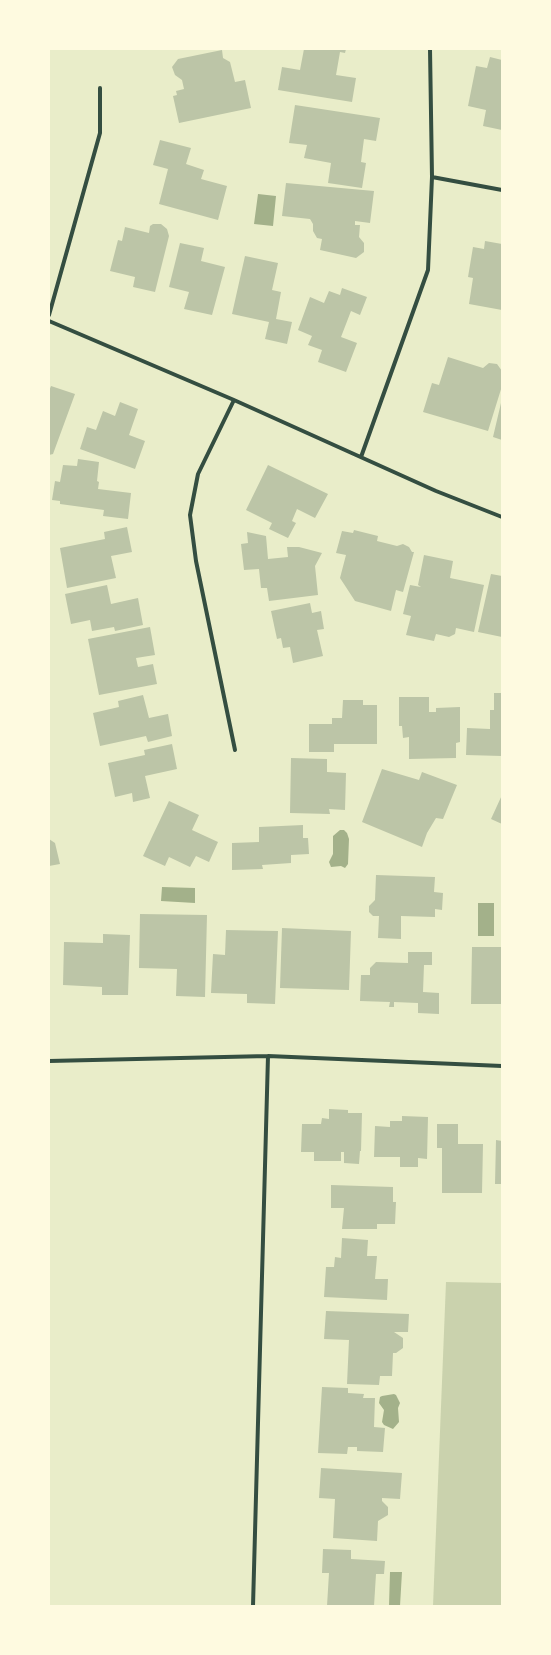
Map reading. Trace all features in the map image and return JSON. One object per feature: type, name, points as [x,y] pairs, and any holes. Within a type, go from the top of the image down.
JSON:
[{"type":"street","points":[[361,457],[428,270],[432,177],[430,49]]},
{"type":"street","points":[[49,315],[100,132],[100,88]]},
{"type":"street","points":[[432,177],[502,190]]},
{"type":"street","points":[[49,321],[234,400],[436,491],[502,517]]},
{"type":"street","points":[[234,400],[198,474],[190,515],[196,560],[235,750]]},
{"type":"street","points":[[49,1061],[268,1056],[502,1066]]},
{"type":"street","points":[[253,1606],[268,1056]]},
{"type":"shaded area","points":[[258,194],[276,196],[273,226],[254,224]]},
{"type":"shaded area","points":[[340,830],[344,830],[347,833],[349,839],[348,864],[345,868],[341,866],[331,867],[329,862],[333,854],[333,836]]},
{"type":"shaded area","points":[[162,887],[195,888],[195,903],[161,901]]},
{"type":"shaded area","points":[[478,903],[494,903],[494,936],[478,936]]},
{"type":"shaded area","points":[[446,1282],[502,1283],[502,1606],[433,1606]]},
{"type":"shaded area","points":[[394,1394],[400,1403],[398,1408],[399,1422],[393,1429],[384,1425],[382,1422],[384,1410],[379,1403],[380,1397]]},
{"type":"shaded area","points":[[390,1572],[402,1572],[400,1606],[389,1606]]},
{"type":"building","points":[[304,49],[346,49],[345,53],[340,52],[336,75],[356,78],[352,102],[278,90],[282,67],[300,70]]},
{"type":"building","points":[[222,50],[223,58],[230,62],[235,82],[245,80],[251,108],[179,123],[173,96],[177,95],[176,91],[184,89],[182,80],[175,75],[172,67],[178,59]]},
{"type":"building","points":[[490,57],[502,60],[502,130],[483,126],[486,110],[468,106],[476,66],[487,68]]},
{"type":"building","points":[[295,105],[380,118],[376,141],[364,139],[361,162],[366,163],[362,188],[328,183],[331,163],[304,158],[307,145],[289,143]]},
{"type":"building","points":[[160,140],[191,148],[186,164],[204,170],[201,179],[227,186],[218,220],[159,204],[168,169],[153,165]]},
{"type":"building","points":[[286,183],[374,191],[370,223],[355,221],[355,225],[360,225],[359,237],[364,243],[364,252],[356,258],[320,250],[322,239],[317,238],[313,231],[313,224],[310,219],[282,216]]},
{"type":"building","points":[[153,224],[161,224],[167,229],[169,236],[155,292],[133,287],[135,277],[110,271],[118,240],[122,241],[125,227],[149,233],[150,226]]},
{"type":"building","points":[[485,241],[502,244],[502,310],[469,304],[473,278],[468,277],[473,247],[484,249]]},
{"type":"building","points":[[180,243],[204,248],[201,261],[225,267],[212,315],[184,309],[189,292],[169,287]]},
{"type":"building","points":[[245,256],[278,263],[272,290],[281,292],[276,319],[292,322],[287,344],[265,339],[269,322],[232,314]]},
{"type":"building","points":[[342,288],[367,297],[360,315],[351,311],[341,337],[357,343],[346,372],[318,362],[322,350],[308,345],[312,336],[298,330],[310,297],[324,303],[329,291],[340,295]]},
{"type":"building","points":[[448,357],[483,368],[489,363],[497,364],[502,371],[502,386],[488,431],[423,412],[432,383],[439,385]]},
{"type":"building","points":[[51,386],[75,394],[53,454],[49,455],[49,391]]},
{"type":"building","points":[[120,402],[138,409],[129,435],[145,441],[135,469],[80,449],[87,427],[96,430],[103,411],[115,416]]},
{"type":"building","points":[[502,403],[502,440],[493,437]]},
{"type":"building","points":[[78,459],[99,462],[97,481],[99,482],[98,489],[131,493],[128,519],[103,516],[104,510],[60,504],[60,501],[52,500],[55,481],[60,482],[63,465],[77,466]]},
{"type":"building","points":[[268,465],[328,494],[315,518],[297,509],[292,521],[296,523],[288,538],[269,529],[272,523],[246,510]]},
{"type":"building","points":[[127,527],[132,552],[111,556],[116,578],[67,588],[60,548],[105,539],[104,532]]},
{"type":"building","points":[[354,530],[378,536],[377,541],[397,546],[403,544],[414,552],[403,592],[396,590],[391,611],[355,601],[340,578],[346,555],[336,553],[342,531],[353,533]]},
{"type":"building","points":[[247,532],[266,536],[268,559],[288,557],[287,547],[299,547],[322,553],[315,566],[318,595],[269,601],[267,588],[261,588],[259,569],[244,570],[241,544],[248,543]]},
{"type":"building","points":[[424,555],[453,561],[450,578],[484,585],[474,632],[456,628],[455,634],[449,637],[436,634],[434,641],[406,635],[411,616],[403,614],[410,585],[421,587],[418,585]]},
{"type":"building","points":[[491,574],[502,576],[502,637],[478,632]]},
{"type":"building","points":[[107,585],[111,604],[138,598],[143,625],[115,631],[114,627],[92,631],[90,620],[71,624],[65,594]]},
{"type":"building","points":[[310,603],[312,613],[321,611],[324,629],[317,630],[323,656],[293,663],[290,647],[283,648],[281,638],[277,639],[271,611]]},
{"type":"building","points":[[150,627],[155,655],[136,658],[138,667],[153,664],[157,684],[99,695],[88,639]]},
{"type":"building","points":[[494,693],[502,693],[502,756],[466,755],[467,728],[490,729],[490,710],[494,710]]},
{"type":"building","points":[[143,695],[149,718],[168,714],[172,736],[148,742],[146,736],[100,746],[93,713],[119,707],[118,701]]},
{"type":"building","points":[[399,697],[429,697],[429,712],[436,712],[436,708],[460,707],[460,742],[456,743],[456,758],[409,759],[409,737],[403,738],[402,726],[399,726]]},
{"type":"building","points":[[343,700],[363,700],[363,705],[377,705],[377,744],[334,744],[334,752],[309,752],[309,724],[332,724],[332,718],[342,718]]},
{"type":"building","points":[[172,744],[177,769],[145,776],[150,798],[133,802],[132,793],[115,797],[108,763],[145,755],[144,750]]},
{"type":"building","points":[[291,758],[327,759],[327,772],[346,773],[345,810],[329,809],[330,814],[290,813]]},
{"type":"building","points":[[382,769],[419,780],[422,772],[457,785],[443,819],[436,818],[427,833],[422,847],[362,822]]},
{"type":"building","points":[[502,795],[502,824],[491,819]]},
{"type":"building","points":[[169,801],[199,815],[192,830],[218,842],[209,862],[196,856],[190,867],[169,857],[165,866],[143,856]]},
{"type":"building","points":[[303,825],[303,838],[308,838],[309,854],[291,855],[291,863],[262,865],[263,869],[232,870],[232,843],[259,842],[259,827]]},
{"type":"building","points":[[49,839],[55,843],[60,864],[49,866]]},
{"type":"building","points":[[376,875],[435,877],[434,892],[443,893],[442,910],[435,909],[435,917],[401,916],[401,939],[378,938],[379,916],[373,916],[369,912],[369,906],[375,900]]},
{"type":"building","points":[[140,914],[207,915],[205,997],[176,996],[177,969],[139,968]]},
{"type":"building","points":[[282,928],[351,931],[349,990],[280,988]]},
{"type":"building","points":[[226,930],[278,931],[275,1004],[247,1003],[247,994],[211,993],[213,954],[225,955]]},
{"type":"building","points":[[103,934],[130,935],[128,995],[102,995],[102,987],[63,985],[64,942],[103,943]]},
{"type":"building","points":[[472,947],[502,947],[502,1004],[471,1004]]},
{"type":"building","points":[[408,952],[432,952],[432,965],[424,965],[423,992],[439,993],[439,1014],[418,1013],[418,1003],[394,1002],[394,1007],[389,1007],[390,1002],[360,1001],[361,975],[370,975],[370,968],[376,962],[408,963]]},
{"type":"building","points":[[329,1109],[348,1110],[348,1113],[362,1113],[361,1151],[359,1164],[344,1163],[344,1152],[341,1152],[341,1161],[314,1161],[314,1152],[301,1152],[302,1124],[321,1124],[322,1118],[329,1119]]},
{"type":"building","points":[[402,1116],[428,1117],[427,1159],[418,1158],[418,1167],[400,1167],[400,1157],[374,1157],[375,1126],[390,1127],[390,1121],[402,1121]]},
{"type":"building","points":[[437,1124],[458,1124],[458,1144],[483,1144],[482,1193],[442,1193],[442,1148],[437,1148]]},
{"type":"building","points":[[496,1140],[502,1141],[502,1184],[495,1184]]},
{"type":"building","points":[[331,1185],[393,1187],[393,1202],[396,1202],[395,1224],[377,1224],[377,1229],[342,1229],[344,1208],[331,1208]]},
{"type":"building","points":[[342,1238],[368,1240],[367,1256],[377,1256],[375,1279],[388,1279],[387,1300],[324,1297],[326,1267],[334,1267],[335,1257],[341,1258]]},
{"type":"building","points":[[326,1311],[409,1314],[408,1332],[394,1332],[403,1338],[403,1348],[396,1353],[393,1353],[392,1376],[380,1376],[379,1385],[347,1384],[349,1340],[324,1339]]},
{"type":"building","points":[[322,1387],[348,1388],[348,1393],[364,1394],[363,1398],[375,1398],[374,1427],[385,1428],[383,1452],[357,1451],[357,1447],[348,1447],[347,1454],[318,1453]]},
{"type":"building","points":[[321,1468],[402,1473],[400,1499],[382,1498],[382,1501],[388,1507],[388,1515],[378,1521],[377,1541],[333,1538],[335,1499],[319,1498]]},
{"type":"building","points":[[323,1549],[351,1550],[351,1559],[385,1561],[384,1574],[376,1574],[374,1606],[327,1606],[329,1573],[322,1573]]}]
